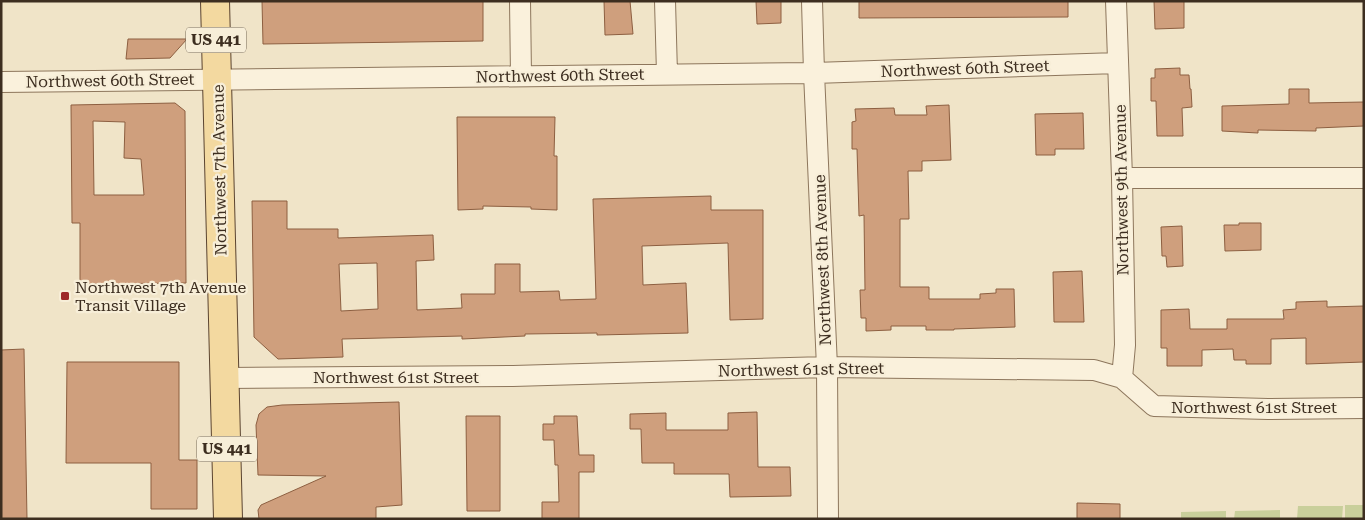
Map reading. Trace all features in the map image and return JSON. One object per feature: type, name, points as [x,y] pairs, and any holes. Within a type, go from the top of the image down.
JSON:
[{"type":"main road","name":"Northwest 7th Avenue","points":[[215,1],[226,378],[228,519]]},
{"type":"street","points":[[520,1],[522,76]]},
{"type":"street","points":[[665,1],[667,74]]},
{"type":"street","name":"Northwest 8th Avenue","points":[[812,1],[827,367],[828,519]]},
{"type":"street","name":"Northwest 9th Avenue","points":[[1116,1],[1125,345],[1122,378]]},
{"type":"street","name":"Northwest 60th Street","points":[[1,82],[814,73],[1118,63]]},
{"type":"street","points":[[1122,178],[1364,178]]},
{"type":"street","name":"Northwest 61st Street","points":[[226,378],[513,376],[827,367],[1094,370],[1122,378],[1154,406],[1268,409],[1364,408]]},
{"type":"green space","points":[[1345,505],[1364,505],[1364,519],[1345,519]]},
{"type":"green space","points":[[1298,506],[1343,506],[1342,519],[1297,519]]},
{"type":"green space","points":[[1280,510],[1280,519],[1234,519],[1235,511]]},
{"type":"green space","points":[[1226,511],[1226,519],[1181,519],[1181,512]]},
{"type":"building","points":[[262,1],[483,1],[483,41],[263,44]]},
{"type":"building","points":[[604,1],[630,1],[633,34],[605,35]]},
{"type":"building","points":[[756,1],[781,1],[781,23],[757,24]]},
{"type":"building","points":[[859,1],[1068,1],[1068,17],[859,18]]},
{"type":"building","points":[[1154,1],[1184,1],[1184,28],[1155,29]]},
{"type":"building","points":[[128,39],[187,39],[170,58],[126,59]]},
{"type":"building","points":[[1180,68],[1180,75],[1189,75],[1192,107],[1182,108],[1183,136],[1157,136],[1156,101],[1151,101],[1151,78],[1155,78],[1155,69]]},
{"type":"building","points":[[1289,89],[1309,89],[1309,103],[1364,102],[1364,126],[1316,128],[1316,131],[1258,130],[1258,133],[1222,131],[1222,106],[1289,104]]},
{"type":"building","points":[[175,103],[185,111],[186,283],[80,284],[80,223],[72,223],[71,105]],"holes":[[[93,121],[125,122],[124,158],[141,159],[144,195],[94,195]]]},
{"type":"building","points":[[949,105],[951,160],[922,161],[922,171],[908,171],[909,219],[900,219],[900,287],[929,287],[929,299],[980,299],[980,294],[996,293],[996,289],[1014,289],[1015,327],[926,330],[926,326],[891,326],[891,330],[866,331],[866,318],[861,318],[860,290],[865,290],[864,215],[859,216],[857,149],[852,149],[852,122],[856,121],[855,109],[894,108],[895,115],[927,115],[926,106]]},
{"type":"building","points":[[1083,113],[1084,149],[1055,149],[1055,155],[1036,155],[1035,114]]},
{"type":"building","points":[[457,117],[555,117],[554,156],[557,156],[557,210],[531,209],[531,207],[483,206],[483,209],[458,210]]},
{"type":"building","points":[[711,196],[711,210],[763,210],[763,319],[730,320],[728,243],[642,246],[643,285],[686,283],[688,333],[525,334],[525,336],[462,339],[462,336],[342,339],[343,357],[278,359],[254,337],[252,201],[287,201],[287,229],[338,229],[338,238],[433,235],[434,260],[416,261],[417,310],[462,308],[461,294],[495,294],[495,264],[520,264],[520,292],[559,291],[560,300],[596,299],[593,199]],"holes":[[[377,263],[378,309],[341,311],[339,264]]]},
{"type":"building","points":[[1239,223],[1261,223],[1261,250],[1225,251],[1224,225],[1239,225]]},
{"type":"building","points":[[1182,226],[1183,266],[1167,267],[1166,256],[1162,256],[1161,227]]},
{"type":"building","points":[[1082,271],[1084,322],[1054,322],[1053,272]]},
{"type":"building","points":[[1327,301],[1327,307],[1364,306],[1364,362],[1306,364],[1306,338],[1271,339],[1271,364],[1246,364],[1246,360],[1234,360],[1233,349],[1202,350],[1202,366],[1167,366],[1167,348],[1161,348],[1161,310],[1189,309],[1190,329],[1227,329],[1227,319],[1284,319],[1283,310],[1296,309],[1296,302]]},
{"type":"building","points":[[24,349],[27,519],[1,519],[1,350]]},
{"type":"building","points":[[67,362],[179,362],[179,460],[197,460],[197,509],[151,509],[151,463],[66,463]]},
{"type":"building","points":[[399,402],[402,505],[376,507],[376,519],[259,519],[258,510],[261,505],[326,476],[258,475],[256,425],[259,414],[267,407]]},
{"type":"building","points":[[757,412],[758,467],[790,467],[791,496],[730,497],[729,474],[674,474],[674,463],[642,463],[641,429],[630,429],[630,414],[666,413],[666,430],[728,430],[728,413]]},
{"type":"building","points":[[466,416],[500,416],[500,511],[467,511]]},
{"type":"building","points":[[554,416],[577,416],[579,455],[594,455],[594,472],[579,472],[579,519],[542,519],[542,502],[559,502],[558,465],[555,465],[554,440],[543,440],[543,424],[554,424]]},
{"type":"building","points":[[1077,503],[1120,504],[1120,519],[1077,519]]},
{"type":"place","name":"Northwest 7th Avenue Transit Village","points":[[65,296]]}]
